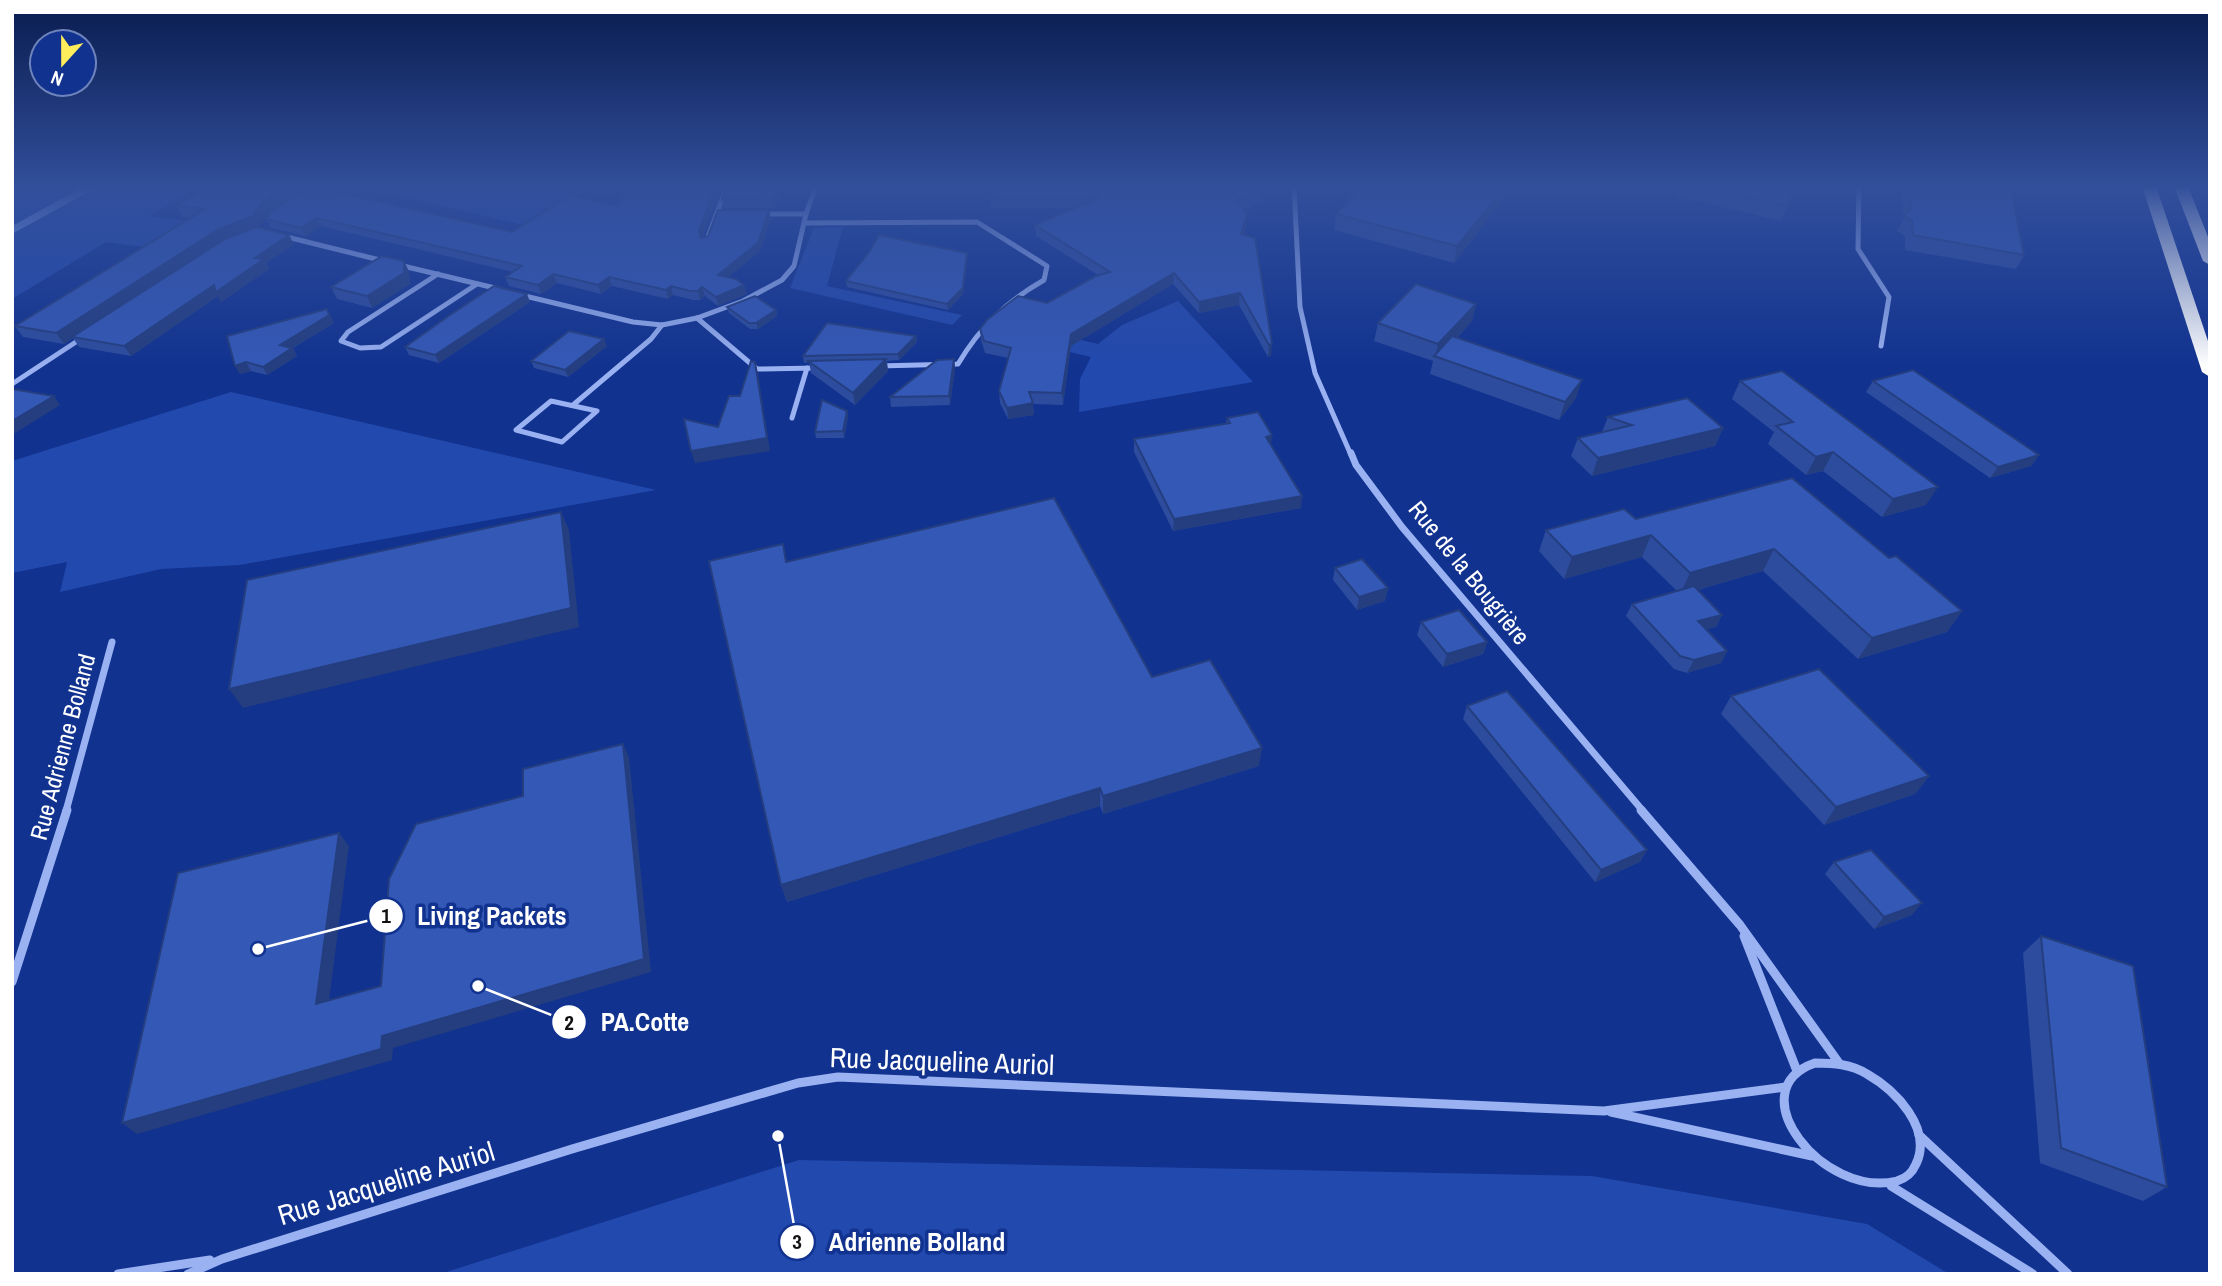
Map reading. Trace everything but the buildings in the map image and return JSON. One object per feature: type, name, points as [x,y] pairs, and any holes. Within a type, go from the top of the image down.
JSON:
[{"type":"highway","points":[[2168,246],[2210,372]]},
{"type":"street","points":[[324,246],[503,290]]},
{"type":"street","points":[[516,293],[633,322],[662,326],[743,301],[782,280],[794,266],[799,246]]},
{"type":"street","points":[[876,367],[958,364],[983,326],[1004,305],[1044,280],[1047,266],[1015,246]]},
{"type":"street","name":"Rue de la Bougrière","points":[[1297,246],[1300,307],[1315,373],[1356,465],[1402,527],[1512,659],[1740,925],[1839,1063]]},
{"type":"street","points":[[1858,246],[1889,297],[1881,346]]},
{"type":"street","points":[[438,274],[348,332],[341,341],[351,347],[381,347],[477,284]]},
{"type":"street","points":[[696,317],[757,369],[821,368]]},
{"type":"street","points":[[573,405],[651,339],[662,326]]},
{"type":"street","points":[[12,384],[92,332]]},
{"type":"street","points":[[792,418],[807,368]]},
{"type":"street","points":[[551,401],[573,405],[597,411],[562,442],[516,430],[551,401]]},
{"type":"street","name":"Rue Adrienne Bolland","points":[[12,982],[61,831],[112,642]]},
{"type":"street","name":"Rue de la Bougrière","points":[[1740,925],[1797,1071]]},
{"type":"street","points":[[1891,1186],[1910,1176],[1920,1158],[1919,1135],[1908,1111],[1889,1089],[1865,1072],[1839,1063],[1815,1063],[1797,1071],[1786,1087],[1785,1109],[1794,1133],[1812,1156],[1837,1175],[1865,1185],[1891,1186],[2033,1274]]},
{"type":"street","name":"Rue Jacqueline Auriol","points":[[188,1274],[222,1259],[572,1149],[798,1083],[838,1077],[1604,1111],[1812,1156]]},
{"type":"street","name":"Rue Jacqueline Auriol","points":[[1604,1111],[1786,1087]]},
{"type":"street","points":[[1919,1135],[2068,1274]]},
{"type":"street","name":"Rue Jacqueline Auriol","points":[[118,1274],[222,1259]]},
{"type":"shaded area","points":[[12,246],[99,246],[12,299]]},
{"type":"shaded area","points":[[135,246],[218,246],[201,255]]},
{"type":"shaded area","points":[[807,246],[838,246],[827,286],[962,315],[952,325],[790,288]]},
{"type":"shaded area","points":[[1178,301],[1253,382],[1079,412],[1080,379],[1091,357],[1052,348],[1063,336],[1098,344],[1122,325]]},
{"type":"shaded area","points":[[231,392],[656,490],[240,565],[161,569],[60,592],[67,562],[12,573],[12,461]]},
{"type":"shaded area","points":[[799,1160],[1592,1176],[1867,1224],[1949,1274],[440,1274]]},
{"type":"place","name":"Living Packets","points":[[258,949]]},
{"type":"place","name":"PA.Cotte","points":[[478,986]]},
{"type":"place","name":"Adrienne Bolland","points":[[778,1136]]}]
